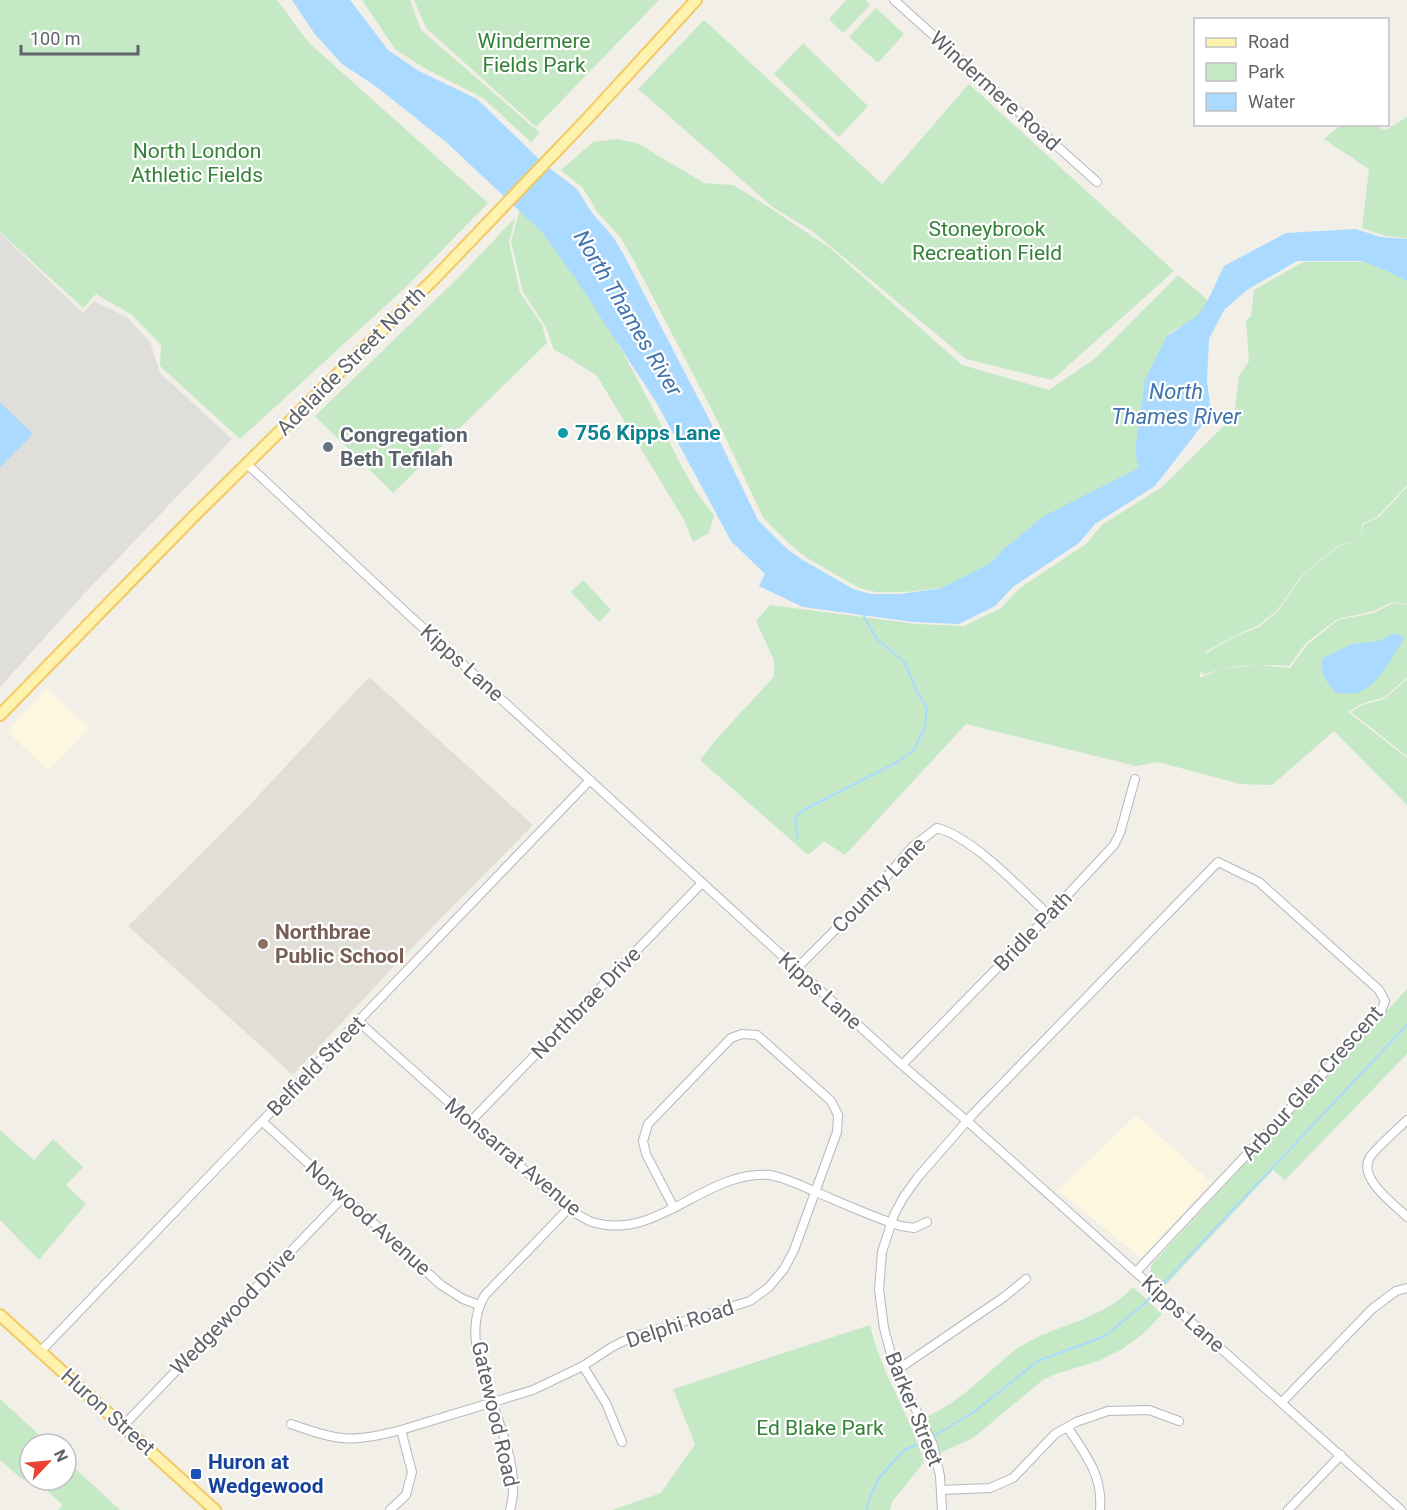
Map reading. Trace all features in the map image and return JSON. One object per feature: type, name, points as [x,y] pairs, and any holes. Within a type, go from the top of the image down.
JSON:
[{"type":"main road","name":"Adelaide Street North","points":[[0,715],[186,524],[435,278],[696,0]]},
{"type":"main road","name":"Huron Street","points":[[0,1315],[215,1510]]},
{"type":"street","name":"Windermere Road","points":[[894,0],[1097,182]]},
{"type":"street","name":"Kipps Lane","points":[[247,464],[796,969],[1401,1510]]},
{"type":"street","name":"Bridle Path","points":[[902,1065],[1049,915],[1116,841],[1135,779]]},
{"type":"street","name":"Belfield Street","points":[[41,1351],[590,780]]},
{"type":"street","name":"Country Lane","points":[[796,969],[876,889],[912,847],[937,828],[949,831],[973,848],[1049,915]]},
{"type":"street","name":"Arbour Glen Crescent","points":[[967,1121],[1218,862],[1259,882],[1378,990],[1385,1001],[1380,1013],[1136,1272]]},
{"type":"street","name":"Northbrae Drive","points":[[471,1122],[702,883]]},
{"type":"street","name":"Monsarrat Avenue","points":[[359,1022],[568,1209],[591,1222],[619,1226],[646,1220],[721,1183],[743,1176],[771,1175],[891,1223],[914,1228],[927,1222]]},
{"type":"street","name":"Delphi Road","points":[[291,1424],[321,1435],[346,1440],[368,1439],[401,1431],[533,1390],[583,1366],[630,1338],[750,1301],[769,1287],[784,1269],[794,1250],[837,1132],[838,1115],[831,1101],[757,1035],[742,1034],[731,1038],[648,1124],[643,1141],[646,1154],[674,1208]]},
{"type":"street","points":[[1407,1120],[1370,1157],[1367,1166],[1368,1175],[1375,1186],[1407,1217]]},
{"type":"street","name":"Barker Street","points":[[942,1510],[940,1476],[932,1443],[897,1370],[884,1328],[879,1290],[882,1252],[891,1223],[903,1198],[918,1177],[967,1121]]},
{"type":"street","name":"Norwood Avenue","points":[[262,1122],[441,1285],[463,1299],[479,1305]]},
{"type":"street","name":"Wedgewood Drive","points":[[123,1426],[344,1196]]},
{"type":"street","points":[[479,1305],[485,1295],[568,1209]]},
{"type":"street","points":[[897,1370],[1004,1297],[1026,1279]]},
{"type":"street","points":[[1282,1402],[1372,1309],[1395,1290],[1407,1288]]},
{"type":"street","name":"Gatewood Road","points":[[479,1305],[476,1339],[480,1365],[507,1448],[513,1477],[514,1496],[510,1510]]},
{"type":"street","points":[[583,1366],[606,1403],[622,1442]]},
{"type":"street","points":[[941,1490],[990,1488],[1013,1478],[1055,1434],[1076,1422],[1108,1411],[1149,1410],[1179,1421]]},
{"type":"street","points":[[1068,1428],[1095,1470],[1101,1497],[1100,1510]]},
{"type":"street","points":[[390,1510],[406,1495],[412,1472],[401,1431]]},
{"type":"street","points":[[1288,1510],[1341,1455]]},
{"type":"shaded area","points":[[0,233],[83,313],[94,301],[127,317],[150,342],[160,373],[232,439],[83,595],[0,687]]},
{"type":"shaded area","points":[[369,677],[533,825],[397,963],[293,1075],[128,926],[244,811]]},
{"type":"shaded area","points":[[47,688],[89,728],[48,771],[7,731]]},
{"type":"shaded area","points":[[1136,1115],[1211,1182],[1141,1258],[1058,1190]]},
{"type":"green space","name":"North London Athletic Fields","points":[[0,0],[277,0],[309,43],[488,203],[407,286],[240,439],[160,366],[161,345],[132,315],[96,294],[83,308],[0,232]]},
{"type":"green space","points":[[362,0],[410,0],[421,30],[540,133],[531,142],[483,98],[426,69],[395,49]]},
{"type":"green space","name":"Windermere Fields Park","points":[[414,0],[659,0],[536,127],[426,28]]},
{"type":"green space","points":[[846,0],[865,0],[870,5],[843,33],[829,19]]},
{"type":"green space","points":[[876,8],[904,34],[878,63],[849,37]]},
{"type":"green space","name":"Stoneybrook Recreation Field","points":[[704,20],[882,184],[969,84],[1174,271],[1052,380],[966,359],[812,231],[774,208],[638,89]]},
{"type":"green space","points":[[803,43],[868,106],[839,137],[774,74]]},
{"type":"green space","points":[[1407,117],[1407,238],[1386,236],[1362,228],[1369,169],[1324,139],[1340,126],[1375,126],[1385,130]]},
{"type":"green space","points":[[617,139],[637,143],[704,183],[733,185],[764,204],[830,248],[962,365],[1049,390],[1097,357],[1178,275],[1210,302],[1200,316],[1169,333],[1147,379],[1135,455],[1144,467],[996,562],[947,587],[905,592],[876,592],[859,588],[807,558],[764,519],[718,422],[632,257],[620,237],[598,213],[583,188],[561,170],[593,142]]},
{"type":"green space","points":[[521,207],[561,254],[595,305],[626,358],[696,492],[714,515],[709,533],[693,542],[684,520],[597,376],[554,350],[546,327],[523,292],[511,241]]},
{"type":"green space","points":[[515,218],[509,242],[520,293],[542,325],[547,343],[393,493],[315,416],[460,276]]},
{"type":"green space","points":[[1303,262],[1366,262],[1407,280],[1407,485],[1377,517],[1363,523],[1360,538],[1364,524],[1379,517],[1407,487],[1407,604],[1392,602],[1374,611],[1337,619],[1306,643],[1289,666],[1259,665],[1290,668],[1308,644],[1338,620],[1374,613],[1393,603],[1407,605],[1407,677],[1385,697],[1361,704],[1348,712],[1407,758],[1407,805],[1334,731],[1272,785],[1240,784],[1158,762],[1136,766],[966,724],[845,855],[824,841],[808,855],[700,760],[774,677],[774,660],[756,621],[770,605],[917,624],[964,626],[1001,608],[1020,588],[1086,544],[1102,525],[1162,487],[1234,416],[1239,376],[1249,361],[1246,321],[1251,316],[1254,290]],"holes":[[[1360,541],[1339,546],[1303,575],[1278,611],[1259,627],[1232,638],[1205,654],[1232,637],[1259,625],[1277,610],[1302,575],[1339,545]],[[1202,669],[1203,675],[1221,670],[1199,678]]]},
{"type":"green space","points":[[583,580],[611,610],[599,622],[571,592]]},
{"type":"green space","points":[[1407,679],[1407,756],[1351,712],[1362,705],[1385,699]]},
{"type":"green space","points":[[1407,989],[1407,1054],[1285,1180],[1273,1170],[1163,1288],[1152,1275],[1152,1264]]},
{"type":"green space","points":[[0,1130],[34,1160],[53,1139],[83,1167],[66,1185],[86,1204],[39,1260],[0,1220]]},
{"type":"green space","points":[[1133,1287],[1162,1314],[1143,1334],[1122,1349],[1098,1361],[1044,1379],[973,1438],[940,1453],[926,1417],[962,1395],[1019,1347],[1093,1315],[1121,1298]]},
{"type":"green space","name":"Ed Blake Park","points":[[870,1325],[881,1360],[924,1462],[892,1502],[890,1510],[612,1510],[661,1493],[695,1444],[673,1389]]},
{"type":"green space","points":[[0,1399],[36,1432],[18,1432],[18,1476],[0,1460]]},
{"type":"green space","points":[[78,1471],[120,1510],[58,1510],[63,1505],[48,1492],[78,1492]]},
{"type":"water","name":"North Thames River","points":[[292,0],[350,0],[388,50],[419,71],[477,99],[543,163],[577,189],[592,213],[614,238],[625,257],[711,423],[758,520],[786,548],[801,559],[853,589],[871,594],[900,594],[942,588],[991,563],[1004,549],[1044,516],[1139,468],[1135,452],[1145,380],[1167,336],[1197,316],[1207,302],[1224,266],[1286,233],[1356,229],[1380,237],[1407,239],[1407,281],[1361,261],[1297,261],[1247,290],[1224,310],[1209,339],[1207,380],[1211,414],[1155,486],[1095,524],[1079,543],[1014,586],[995,606],[959,624],[913,622],[803,607],[759,586],[765,574],[731,541],[656,402],[543,233],[446,142],[374,85],[342,64],[314,33]]},
{"type":"water","points":[[0,402],[33,434],[0,467]]},
{"type":"water","points":[[1395,633],[1404,638],[1378,678],[1356,693],[1336,693],[1326,681],[1323,673],[1323,658],[1352,644],[1379,641]]},
{"type":"waterway","points":[[798,838],[795,819],[802,811],[899,761],[914,750],[925,727],[927,708],[905,663],[877,639],[863,615]]},
{"type":"waterway","points":[[867,1510],[868,1502],[879,1478],[904,1450],[922,1443],[974,1412],[1038,1361],[1105,1336],[1144,1304],[1407,1025]]},
{"type":"place","name":"756 Kipps Lane","points":[[563,433]]},
{"type":"place","name":"Congregation Beth Tefilah","points":[[328,447]]},
{"type":"place","name":"Northbrae Public School","points":[[263,944]]},
{"type":"place","name":"Huron at Wedgewood","points":[[196,1474]]}]
